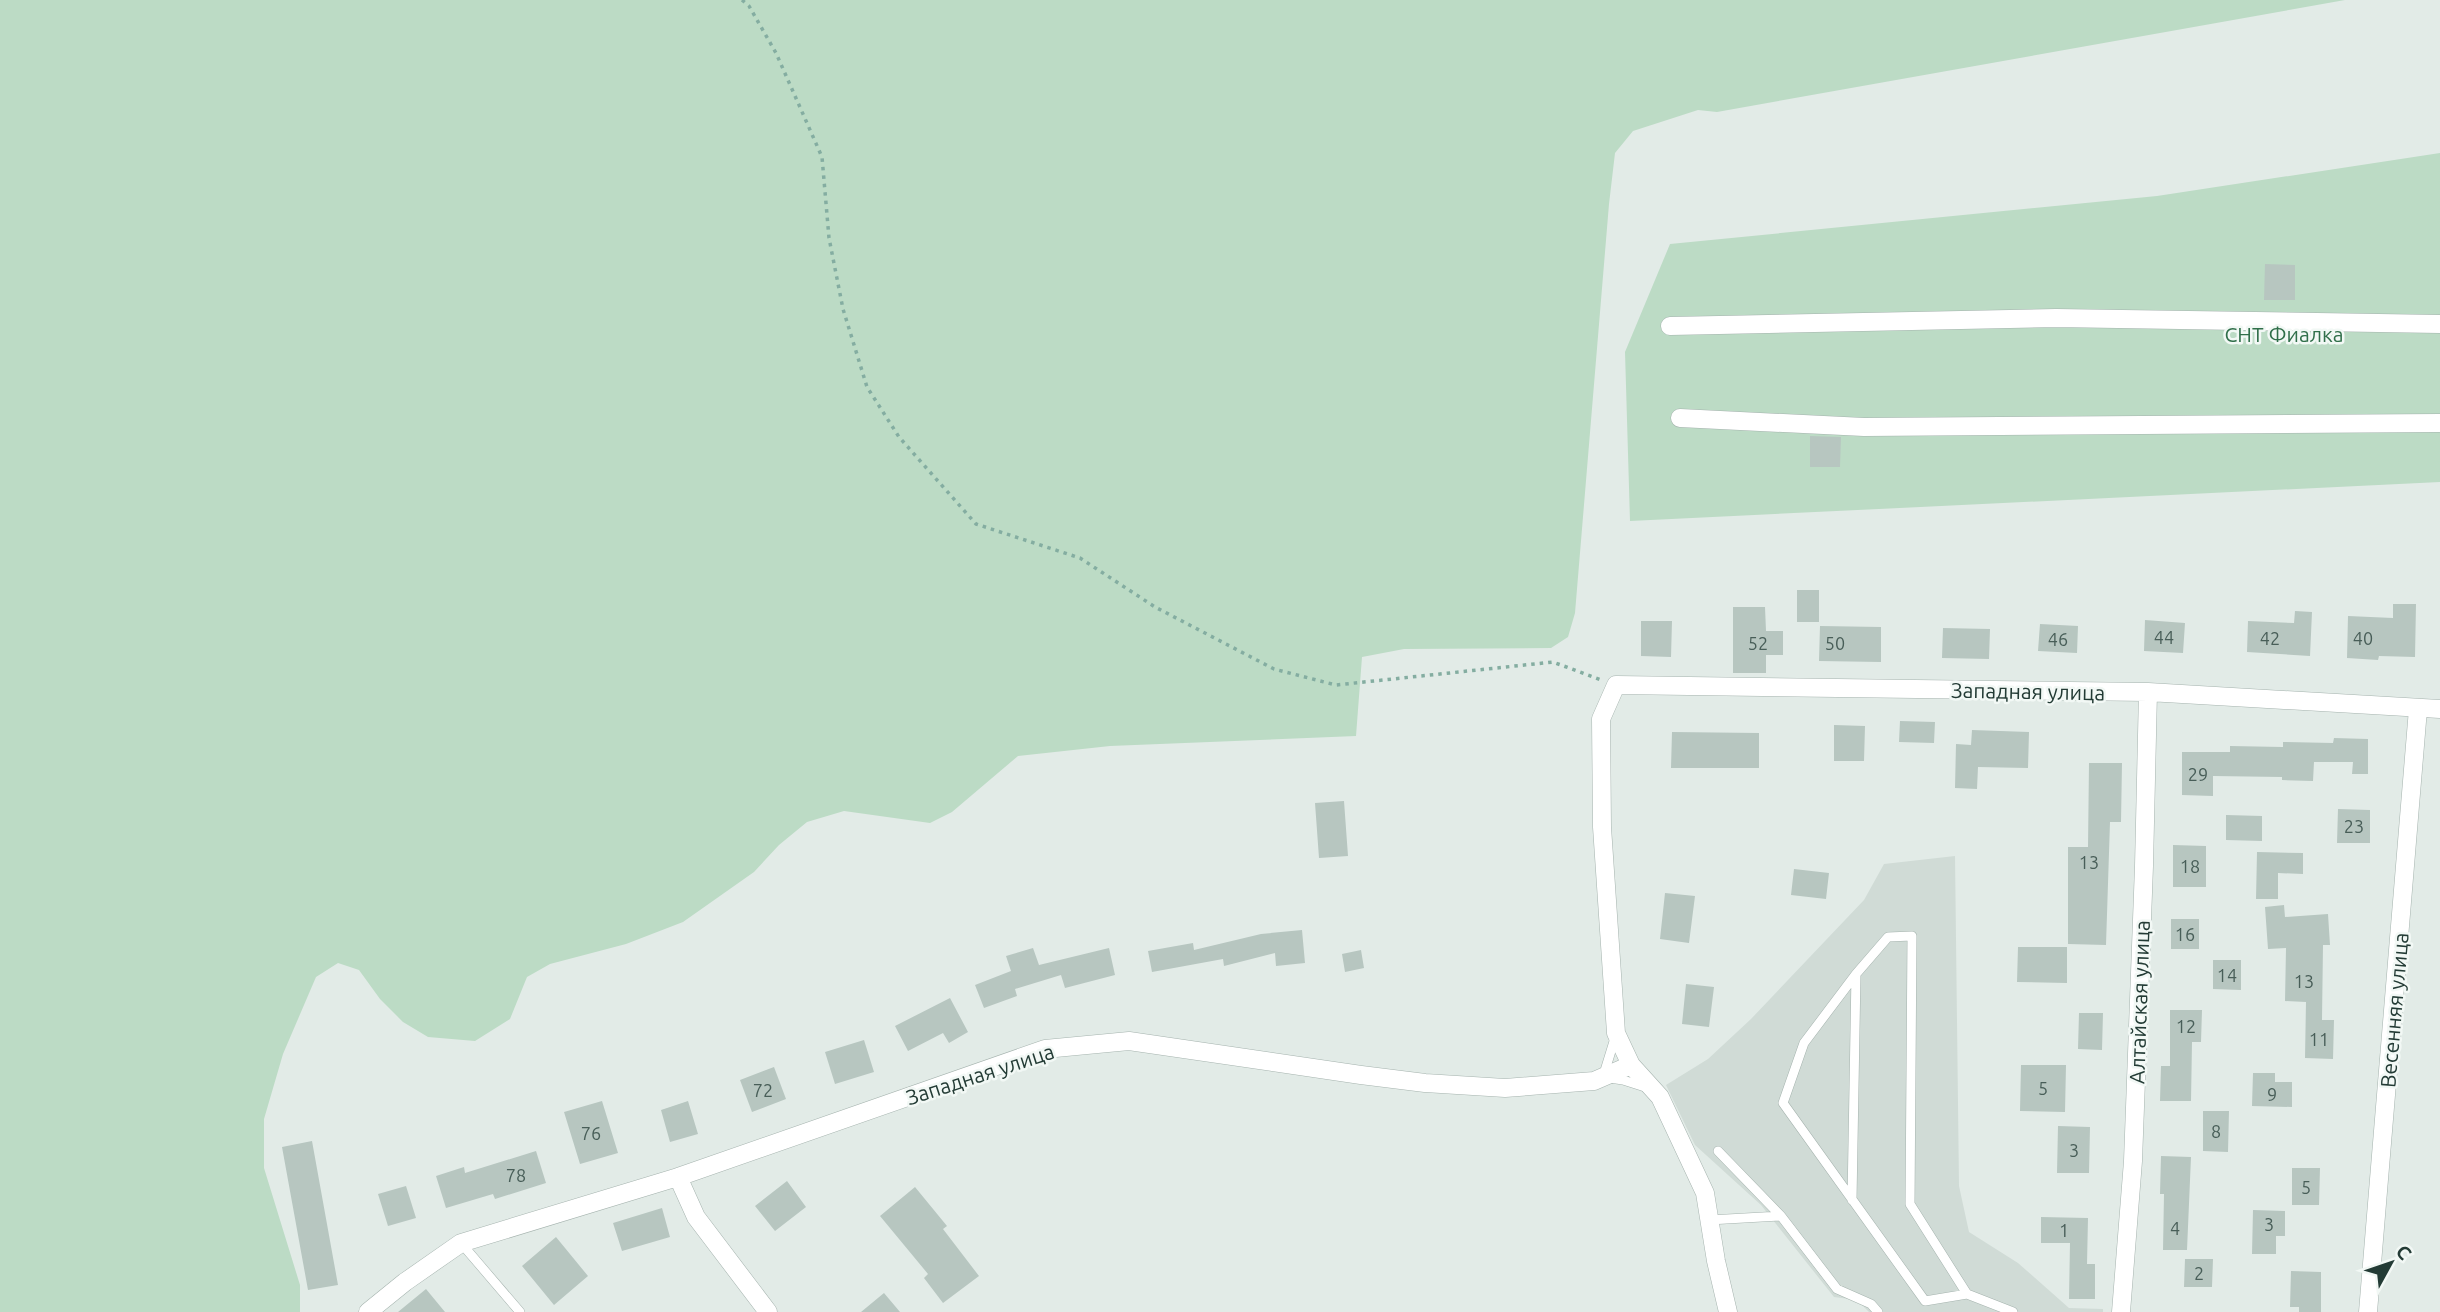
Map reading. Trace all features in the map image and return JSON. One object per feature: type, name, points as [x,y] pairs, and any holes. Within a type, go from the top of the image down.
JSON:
[{"type":"street","points":[[1670,326],[2056,318],[2440,324]]},
{"type":"street","points":[[1680,418],[1864,427],[2440,423]]},
{"type":"street","name":"Западная улица","points":[[1616,685],[2148,692],[2440,709]]},
{"type":"street","points":[[1616,685],[1601,719],[1602,827],[1616,1033],[1631,1065],[1660,1097],[1705,1193],[1716,1261],[1728,1312]]},
{"type":"street","name":"Алтайская улица","points":[[2121,1312],[2133,1161],[2148,692]]},
{"type":"street","name":"Весенняя улица","points":[[2368,1312],[2418,709]]},
{"type":"street","name":"Западная улица","points":[[368,1312],[461,1243],[678,1177],[1045,1049],[1129,1041],[1374,1077],[1506,1088],[1594,1081],[1631,1065]]},
{"type":"street","points":[[678,1177],[696,1217],[768,1312]]},
{"type":"lane","points":[[1967,1294],[1910,1204],[1912,936],[1888,937],[1804,1043],[1783,1103],[1925,1301],[1967,1294],[2014,1312]]},
{"type":"lane","points":[[1853,1200],[1856,974]]},
{"type":"lane","points":[[1616,1033],[1603,1077],[1654,1090]]},
{"type":"lane","points":[[1718,1151],[1781,1216],[1836,1289],[1871,1304],[1878,1312]]},
{"type":"lane","points":[[1709,1220],[1781,1216]]},
{"type":"lane","points":[[461,1243],[520,1312]]},
{"type":"path","points":[[742,0],[749,6],[776,53],[822,157],[829,238],[844,309],[867,387],[900,437],[976,524],[1080,558],[1155,607],[1274,668],[1336,685],[1553,662],[1616,685]]},
{"type":"shaded area","points":[[1955,856],[1959,1186],[1969,1232],[2018,1263],[2069,1308],[2103,1309],[2103,1312],[1869,1312],[1857,1300],[1834,1297],[1761,1205],[1695,1145],[1666,1085],[1708,1059],[1751,1019],[1864,900],[1884,864]]},
{"type":"green space","points":[[0,0],[2345,0],[1717,112],[1698,110],[1633,131],[1615,153],[1575,613],[1568,637],[1551,648],[1404,649],[1362,657],[1356,736],[1110,746],[1018,756],[952,812],[930,823],[844,811],[807,822],[779,845],[754,872],[683,922],[626,944],[550,964],[527,977],[510,1019],[475,1041],[428,1037],[403,1022],[380,999],[359,970],[338,963],[316,977],[283,1054],[264,1119],[264,1168],[300,1285],[300,1312],[0,1312]]},
{"type":"green space","name":"СНТ Фиалка","points":[[2440,153],[2440,482],[1630,521],[1625,352],[1670,244],[2157,196]]},
{"type":"building","points":[[2265,264],[2295,265],[2295,300],[2264,300]]},
{"type":"building","points":[[1810,436],[1841,437],[1840,467],[1810,467]]},
{"type":"building","points":[[1797,590],[1819,590],[1819,622],[1797,622]]},
{"type":"building","points":[[2393,604],[2416,604],[2415,657],[2379,656],[2378,660],[2347,658],[2348,616],[2393,618]]},
{"type":"building","points":[[1733,607],[1765,607],[1766,631],[1783,631],[1783,655],[1766,655],[1766,673],[1733,673]]},
{"type":"building","points":[[2295,611],[2312,612],[2310,656],[2247,652],[2248,621],[2294,623]]},
{"type":"building","points":[[2145,620],[2185,623],[2183,653],[2144,651]]},
{"type":"building","points":[[1641,621],[1672,621],[1671,657],[1641,656]]},
{"type":"building","points":[[2040,624],[2078,626],[2077,653],[2038,651]]},
{"type":"building","points":[[1820,626],[1881,627],[1881,662],[1819,661]]},
{"type":"building","points":[[1943,628],[1990,629],[1989,659],[1942,658]]},
{"type":"building","points":[[1900,721],[1935,722],[1934,743],[1899,742]]},
{"type":"building","points":[[1834,725],[1865,726],[1864,761],[1834,761]]},
{"type":"building","points":[[1972,730],[2029,732],[2028,768],[1978,767],[1977,789],[1955,788],[1956,744],[1971,745]]},
{"type":"building","points":[[1672,732],[1759,733],[1759,768],[1671,768]]},
{"type":"building","points":[[2334,738],[2368,739],[2368,774],[2352,774],[2353,762],[2314,762],[2313,781],[2282,780],[2282,777],[2213,776],[2213,796],[2182,795],[2182,752],[2230,752],[2230,746],[2283,747],[2283,742],[2333,743]]},
{"type":"building","points":[[2089,763],[2122,763],[2121,822],[2110,822],[2106,945],[2068,944],[2068,847],[2088,847]]},
{"type":"building","points":[[1344,801],[1348,856],[1319,858],[1315,803]]},
{"type":"building","points":[[2338,809],[2370,810],[2370,843],[2337,843]]},
{"type":"building","points":[[2226,815],[2262,816],[2262,841],[2226,840]]},
{"type":"building","points":[[2173,845],[2206,846],[2206,887],[2173,887]]},
{"type":"building","points":[[2257,852],[2303,853],[2303,874],[2278,873],[2278,899],[2256,899]]},
{"type":"building","points":[[1794,869],[1829,873],[1826,899],[1791,895]]},
{"type":"building","points":[[1665,893],[1695,896],[1689,943],[1660,939]]},
{"type":"building","points":[[2284,905],[2285,917],[2328,914],[2330,945],[2323,945],[2322,1020],[2334,1020],[2333,1059],[2305,1058],[2306,1002],[2285,1001],[2286,948],[2268,949],[2265,907]]},
{"type":"building","points":[[2171,919],[2199,919],[2199,949],[2171,949]]},
{"type":"building","points":[[1302,930],[1305,963],[1276,966],[1275,953],[1224,966],[1223,959],[1152,972],[1148,951],[1193,943],[1194,950],[1261,934]]},
{"type":"building","points":[[2018,947],[2067,947],[2067,983],[2017,982]]},
{"type":"building","points":[[1033,948],[1039,965],[1109,948],[1115,975],[1065,988],[1061,975],[1015,989],[1017,996],[984,1008],[975,985],[1011,971],[1006,956]]},
{"type":"building","points":[[1361,950],[1364,968],[1345,972],[1342,954]]},
{"type":"building","points":[[2213,960],[2241,960],[2241,990],[2213,989]]},
{"type":"building","points":[[1686,984],[1714,987],[1709,1027],[1682,1024]]},
{"type":"building","points":[[950,998],[968,1032],[949,1043],[943,1033],[908,1051],[895,1026]]},
{"type":"building","points":[[2170,1010],[2202,1010],[2201,1042],[2192,1042],[2191,1101],[2160,1101],[2161,1066],[2170,1066]]},
{"type":"building","points":[[2079,1013],[2103,1013],[2102,1050],[2078,1049]]},
{"type":"building","points":[[864,1040],[874,1072],[835,1084],[825,1052]]},
{"type":"building","points":[[2021,1065],[2066,1065],[2065,1112],[2020,1111]]},
{"type":"building","points":[[774,1067],[786,1099],[752,1112],[740,1080]]},
{"type":"building","points":[[2253,1073],[2275,1073],[2275,1082],[2292,1082],[2292,1107],[2252,1106]]},
{"type":"building","points":[[602,1101],[618,1153],[580,1164],[564,1112]]},
{"type":"building","points":[[688,1101],[698,1134],[670,1142],[661,1110]]},
{"type":"building","points":[[2203,1111],[2229,1111],[2228,1152],[2203,1151]]},
{"type":"building","points":[[2058,1126],[2090,1127],[2089,1173],[2057,1173]]},
{"type":"building","points":[[312,1141],[338,1285],[308,1290],[282,1147]]},
{"type":"building","points":[[536,1151],[546,1183],[495,1199],[493,1194],[446,1208],[436,1176],[464,1167],[465,1173]]},
{"type":"building","points":[[2161,1156],[2191,1157],[2187,1250],[2163,1250],[2164,1194],[2160,1194]]},
{"type":"building","points":[[2292,1168],[2320,1168],[2319,1205],[2292,1205]]},
{"type":"building","points":[[787,1181],[806,1207],[775,1231],[755,1206]]},
{"type":"building","points":[[406,1186],[416,1218],[388,1226],[378,1194]]},
{"type":"building","points":[[915,1187],[947,1226],[943,1229],[979,1276],[943,1303],[924,1278],[928,1274],[880,1216]]},
{"type":"building","points":[[662,1208],[670,1237],[622,1251],[613,1223]]},
{"type":"building","points":[[2253,1210],[2285,1211],[2285,1236],[2276,1236],[2276,1254],[2252,1254]]},
{"type":"building","points":[[2041,1217],[2088,1218],[2087,1264],[2095,1264],[2095,1299],[2069,1299],[2070,1243],[2041,1243]]},
{"type":"building","points":[[556,1237],[588,1276],[554,1305],[522,1266]]},
{"type":"building","points":[[2185,1259],[2213,1259],[2212,1287],[2184,1287]]},
{"type":"building","points":[[2291,1271],[2321,1272],[2321,1312],[2299,1312],[2299,1307],[2290,1307]]},
{"type":"building","points":[[426,1289],[445,1312],[398,1312]]},
{"type":"building","points":[[884,1293],[900,1312],[861,1312]]}]
